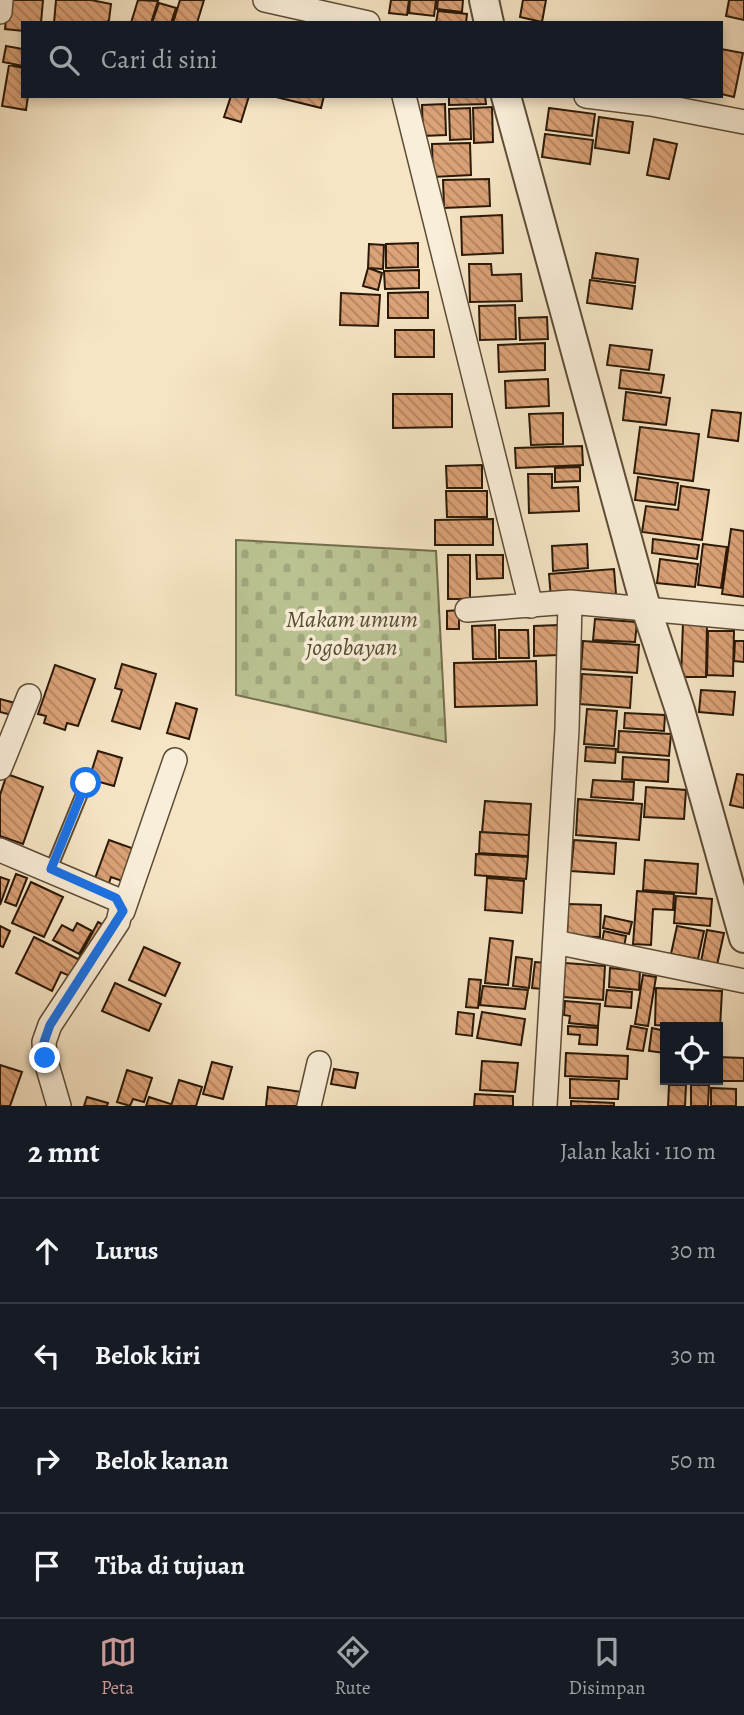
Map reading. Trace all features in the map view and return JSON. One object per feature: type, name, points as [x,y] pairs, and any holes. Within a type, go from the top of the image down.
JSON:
[{"type":"street","points":[[0,12],[1,0]]},
{"type":"street","points":[[265,0],[316,14],[357,21]]},
{"type":"street","points":[[484,0],[489,21]]},
{"type":"street","points":[[404,98],[531,606]]},
{"type":"street","points":[[507,98],[646,608],[680,710],[744,937]]},
{"type":"street","points":[[598,98],[744,122]]},
{"type":"street","points":[[545,1106],[570,602]]},
{"type":"street","points":[[467,611],[570,602],[744,618]]},
{"type":"street","points":[[0,768],[29,696]]},
{"type":"street","points":[[59,1106],[44,1042],[50,1025],[123,911],[175,760]]},
{"type":"street","points":[[0,850],[116,898],[123,911]]},
{"type":"street","points":[[555,942],[744,981]]},
{"type":"street","points":[[309,1106],[319,1063]]},
{"type":"lane","points":[[51,869],[86,783]]},
{"type":"green space","name":"Makam umum jogobayan","points":[[236,540],[436,551],[446,742],[236,695]]},
{"type":"building","points":[[8,0],[43,0],[41,21],[21,21],[21,31],[5,29]]},
{"type":"building","points":[[56,0],[91,0],[111,4],[108,21],[54,21]]},
{"type":"building","points":[[138,0],[158,1],[152,21],[132,21]]},
{"type":"building","points":[[180,0],[204,0],[198,21],[174,21]]},
{"type":"building","points":[[391,0],[409,0],[407,15],[389,13]]},
{"type":"building","points":[[410,0],[436,0],[434,16],[409,13]]},
{"type":"building","points":[[438,0],[463,0],[462,12],[437,9]]},
{"type":"building","points":[[523,0],[546,0],[542,21],[520,17]]},
{"type":"building","points":[[729,0],[744,0],[744,20],[726,16]]},
{"type":"building","points":[[159,3],[176,8],[172,21],[153,21]]},
{"type":"building","points":[[438,11],[467,14],[466,21],[436,21]]},
{"type":"building","points":[[6,46],[21,49],[21,66],[3,62]]},
{"type":"building","points":[[723,49],[743,53],[734,97],[723,94]]},
{"type":"building","points":[[9,65],[21,68],[21,98],[28,98],[26,110],[2,106]]},
{"type":"building","points":[[230,98],[248,98],[241,122],[224,117]]},
{"type":"building","points":[[280,98],[324,98],[321,108]]},
{"type":"building","points":[[449,98],[485,98],[486,104],[449,105]]},
{"type":"building","points":[[445,104],[446,135],[423,136],[422,105]]},
{"type":"building","points":[[492,107],[493,142],[474,143],[473,108]]},
{"type":"building","points":[[470,108],[471,139],[450,140],[449,109]]},
{"type":"building","points":[[549,108],[595,114],[592,136],[546,130]]},
{"type":"building","points":[[599,117],[633,122],[629,153],[595,148]]},
{"type":"building","points":[[545,134],[593,140],[590,164],[542,157]]},
{"type":"building","points":[[654,139],[677,144],[669,179],[647,175]]},
{"type":"building","points":[[470,143],[471,175],[433,177],[432,144]]},
{"type":"building","points":[[489,179],[490,206],[444,208],[443,180]]},
{"type":"building","points":[[502,215],[503,253],[462,255],[461,217]]},
{"type":"building","points":[[418,243],[418,267],[386,268],[386,244]]},
{"type":"building","points":[[369,244],[384,245],[383,269],[368,268]]},
{"type":"building","points":[[596,253],[638,259],[635,283],[592,278]]},
{"type":"building","points":[[469,264],[491,264],[492,275],[521,274],[522,301],[470,302]]},
{"type":"building","points":[[368,268],[382,273],[378,290],[363,286]]},
{"type":"building","points":[[419,270],[419,288],[385,289],[384,271]]},
{"type":"building","points":[[590,280],[635,286],[632,309],[587,303]]},
{"type":"building","points":[[428,292],[428,318],[388,318],[388,293]]},
{"type":"building","points":[[341,293],[380,295],[378,326],[340,325]]},
{"type":"building","points":[[515,305],[516,339],[480,340],[479,306]]},
{"type":"building","points":[[547,317],[548,339],[520,340],[519,318]]},
{"type":"building","points":[[395,330],[434,330],[434,357],[395,357]]},
{"type":"building","points":[[545,343],[545,370],[499,372],[498,345]]},
{"type":"building","points":[[610,345],[652,350],[649,370],[607,365]]},
{"type":"building","points":[[621,370],[664,375],[661,393],[619,388]]},
{"type":"building","points":[[548,379],[549,406],[506,408],[505,381]]},
{"type":"building","points":[[626,392],[670,398],[666,425],[623,420]]},
{"type":"building","points":[[393,394],[452,394],[452,427],[393,428]]},
{"type":"building","points":[[712,410],[741,413],[738,441],[708,437]]},
{"type":"building","points":[[563,413],[563,444],[531,445],[529,414]]},
{"type":"building","points":[[640,427],[699,434],[693,481],[634,473]]},
{"type":"building","points":[[582,446],[583,465],[516,468],[515,448]]},
{"type":"building","points":[[482,465],[482,488],[447,488],[446,466]]},
{"type":"building","points":[[580,467],[580,481],[555,482],[555,468]]},
{"type":"building","points":[[528,474],[552,474],[552,488],[578,487],[579,511],[529,513]]},
{"type":"building","points":[[638,477],[678,483],[675,505],[635,500]]},
{"type":"building","points":[[681,486],[709,490],[702,540],[642,532],[646,506],[678,510]]},
{"type":"building","points":[[446,491],[487,491],[487,517],[447,517]]},
{"type":"building","points":[[493,519],[493,545],[435,545],[435,520]]},
{"type":"building","points":[[731,529],[744,531],[744,597],[722,594]]},
{"type":"building","points":[[653,539],[699,545],[697,559],[652,553]]},
{"type":"building","points":[[587,544],[588,568],[553,571],[552,546]]},
{"type":"building","points":[[703,544],[727,547],[721,588],[698,585]]},
{"type":"building","points":[[448,555],[470,555],[470,599],[448,599]]},
{"type":"building","points":[[476,555],[503,555],[503,578],[477,579]]},
{"type":"building","points":[[660,559],[698,564],[695,587],[657,583]]},
{"type":"building","points":[[614,569],[616,594],[551,599],[549,574]]},
{"type":"building","points":[[459,610],[459,629],[447,629],[447,611]]},
{"type":"building","points":[[595,619],[637,622],[635,642],[593,640]]},
{"type":"building","points":[[683,623],[707,624],[706,677],[681,677]]},
{"type":"building","points":[[495,625],[496,659],[473,659],[472,626]]},
{"type":"building","points":[[558,625],[558,655],[534,656],[534,626]]},
{"type":"building","points":[[499,630],[528,630],[529,658],[499,658]]},
{"type":"building","points":[[708,631],[734,631],[733,676],[707,675]]},
{"type":"building","points":[[583,641],[639,645],[637,673],[581,669]]},
{"type":"building","points":[[735,641],[744,641],[744,662],[734,661]]},
{"type":"building","points":[[536,661],[537,705],[455,707],[454,663]]},
{"type":"building","points":[[122,664],[156,674],[140,729],[112,721],[122,690],[115,688]]},
{"type":"building","points":[[55,665],[95,679],[78,726],[67,723],[65,730],[44,723],[46,716],[38,714]]},
{"type":"building","points":[[582,674],[632,677],[630,708],[580,704]]},
{"type":"building","points":[[701,690],[735,692],[733,715],[699,712]]},
{"type":"building","points":[[0,699],[19,704],[16,716],[0,712]]},
{"type":"building","points":[[176,703],[197,709],[189,739],[167,733]]},
{"type":"building","points":[[587,709],[617,711],[614,746],[584,744]]},
{"type":"building","points":[[625,713],[665,715],[664,731],[624,728]]},
{"type":"building","points":[[619,731],[671,734],[669,756],[618,752]]},
{"type":"building","points":[[586,747],[616,749],[615,763],[585,761]]},
{"type":"building","points":[[98,751],[122,758],[114,786],[89,779]]},
{"type":"building","points":[[623,757],[669,760],[668,782],[622,779]]},
{"type":"building","points":[[7,774],[43,787],[23,844],[0,836],[0,795]]},
{"type":"building","points":[[737,774],[744,775],[744,808],[730,805]]},
{"type":"building","points":[[593,780],[634,782],[633,800],[591,797]]},
{"type":"building","points":[[646,787],[686,790],[684,819],[644,817]]},
{"type":"building","points":[[578,799],[642,804],[639,840],[576,835]]},
{"type":"building","points":[[485,801],[531,804],[529,835],[482,832]]},
{"type":"building","points":[[480,832],[529,835],[528,856],[479,853]]},
{"type":"building","points":[[109,840],[140,851],[128,883],[111,877],[107,889],[93,884]]},
{"type":"building","points":[[574,840],[616,843],[614,874],[571,871]]},
{"type":"building","points":[[476,854],[528,857],[526,879],[475,875]]},
{"type":"building","points":[[645,860],[698,864],[696,894],[643,890]]},
{"type":"building","points":[[16,874],[27,878],[16,906],[5,902]]},
{"type":"building","points":[[0,877],[9,880],[0,905]]},
{"type":"building","points":[[487,878],[524,881],[522,913],[485,910]]},
{"type":"building","points":[[31,882],[63,897],[44,937],[12,923]]},
{"type":"building","points":[[637,891],[674,894],[673,910],[653,909],[651,945],[633,944]]},
{"type":"building","points":[[676,896],[712,899],[710,926],[674,923]]},
{"type":"building","points":[[568,904],[601,905],[600,937],[567,936]]},
{"type":"building","points":[[605,916],[632,922],[629,934],[603,928]]},
{"type":"building","points":[[98,922],[109,928],[90,964],[79,958]]},
{"type":"building","points":[[77,923],[92,931],[79,954],[53,940],[62,925],[73,931]]},
{"type":"building","points":[[0,926],[10,931],[3,947],[0,946]]},
{"type":"building","points":[[677,926],[704,931],[698,959],[671,954]]},
{"type":"building","points":[[707,930],[724,933],[717,965],[701,962]]},
{"type":"building","points":[[604,931],[626,936],[624,947],[602,942]]},
{"type":"building","points":[[34,937],[80,960],[72,977],[61,972],[52,991],[16,973]]},
{"type":"building","points":[[490,938],[513,941],[508,985],[485,983]]},
{"type":"building","points":[[144,947],[180,963],[165,996],[129,980]]},
{"type":"building","points":[[516,957],[532,959],[529,988],[513,986]]},
{"type":"building","points":[[535,962],[545,963],[542,989],[532,988]]},
{"type":"building","points":[[565,963],[605,966],[603,1000],[563,997]]},
{"type":"building","points":[[610,968],[640,971],[639,990],[609,987]]},
{"type":"building","points":[[643,975],[656,977],[648,1026],[635,1024]]},
{"type":"building","points":[[469,979],[481,980],[478,1008],[466,1007]]},
{"type":"building","points":[[115,983],[161,1004],[149,1031],[102,1011]]},
{"type":"building","points":[[483,986],[528,990],[525,1009],[480,1005]]},
{"type":"building","points":[[656,988],[722,991],[720,1022],[660,1022],[660,1025],[655,1025]]},
{"type":"building","points":[[607,990],[632,992],[631,1008],[605,1006]]},
{"type":"building","points":[[565,1001],[600,1004],[598,1026],[569,1023],[570,1016],[564,1015]]},
{"type":"building","points":[[458,1012],[474,1014],[472,1036],[456,1034]]},
{"type":"building","points":[[482,1012],[525,1019],[521,1045],[477,1038]]},
{"type":"building","points":[[568,1026],[598,1028],[597,1045],[579,1044],[580,1035],[568,1034]]},
{"type":"building","points":[[631,1026],[647,1029],[643,1051],[627,1049]]},
{"type":"building","points":[[652,1028],[660,1030],[660,1052],[649,1051]]},
{"type":"building","points":[[566,1053],[628,1056],[627,1079],[565,1076]]},
{"type":"building","points":[[723,1057],[744,1058],[744,1081],[723,1081]]},
{"type":"building","points":[[482,1061],[518,1063],[515,1092],[480,1090]]},
{"type":"building","points":[[212,1062],[232,1067],[223,1099],[203,1094]]},
{"type":"building","points":[[0,1065],[22,1072],[10,1106],[0,1106]]},
{"type":"building","points":[[334,1069],[358,1073],[355,1088],[331,1084]]},
{"type":"building","points":[[127,1070],[152,1078],[144,1102],[133,1099],[130,1106],[117,1102]]},
{"type":"building","points":[[570,1079],[619,1081],[618,1099],[570,1098]]},
{"type":"building","points":[[179,1080],[202,1087],[196,1106],[171,1106]]},
{"type":"building","points":[[669,1085],[686,1085],[685,1106],[668,1106]]},
{"type":"building","points":[[691,1085],[709,1085],[708,1106],[691,1106]]},
{"type":"building","points":[[268,1087],[309,1093],[306,1106],[266,1106]]},
{"type":"building","points":[[711,1088],[736,1089],[736,1106],[711,1106]]},
{"type":"building","points":[[475,1094],[513,1096],[513,1106],[474,1106]]},
{"type":"building","points":[[87,1097],[108,1103],[107,1106],[84,1106]]},
{"type":"building","points":[[149,1097],[171,1104],[146,1106]]},
{"type":"building","points":[[571,1101],[614,1103],[614,1106],[571,1106]]},
{"type":"route","points":[[45,1058],[44,1042],[50,1025],[123,911],[116,898],[51,869],[86,783]]}]
